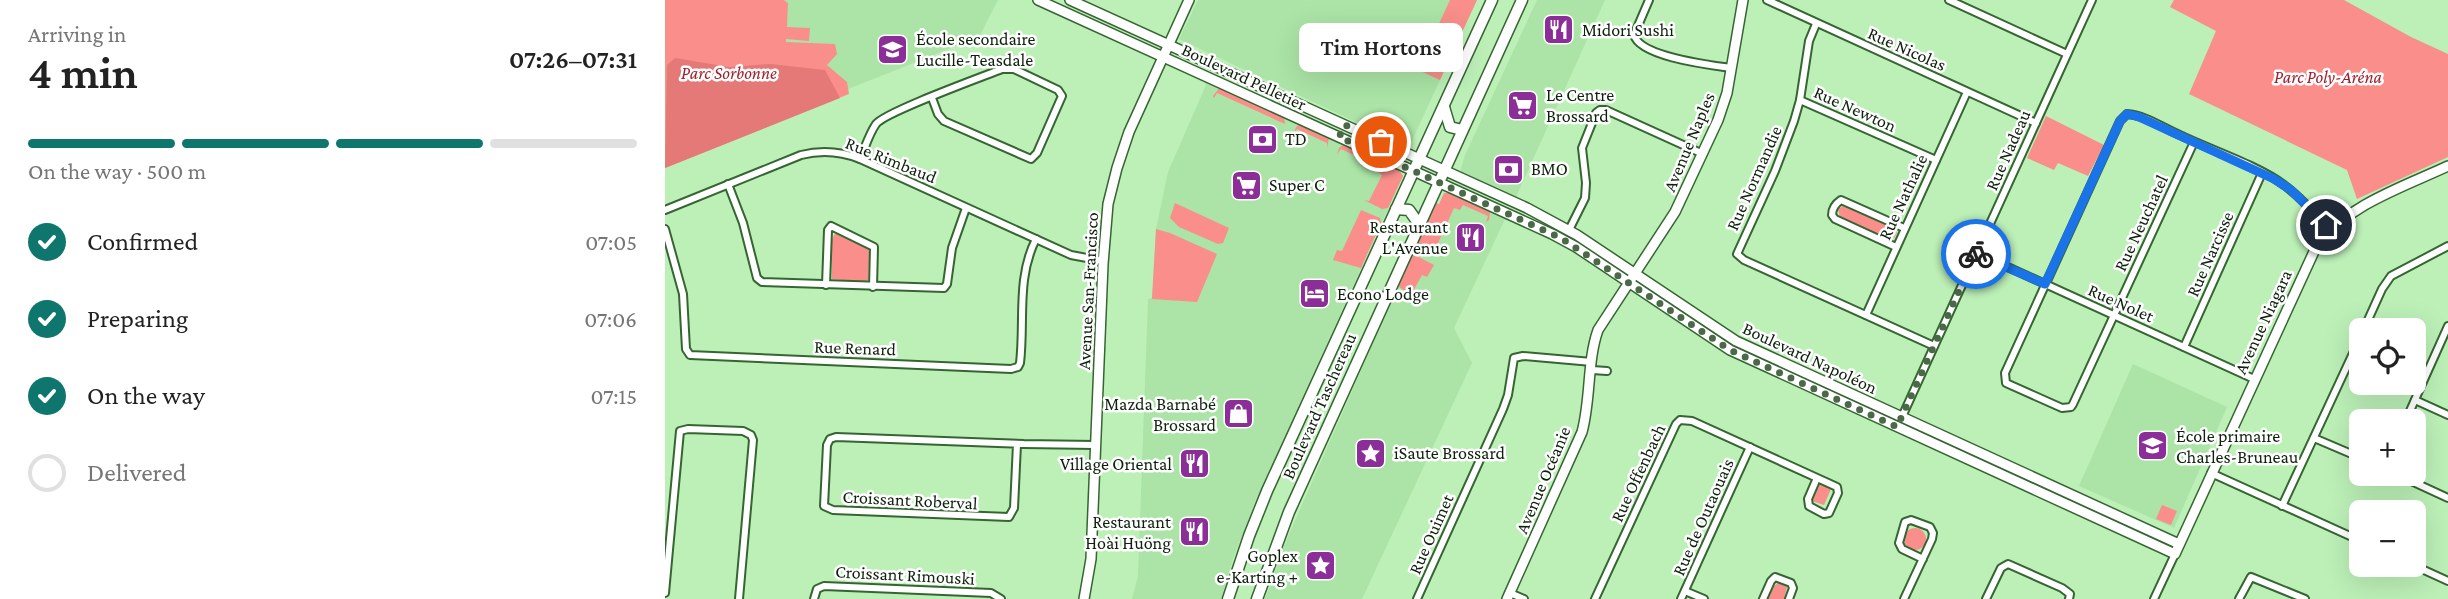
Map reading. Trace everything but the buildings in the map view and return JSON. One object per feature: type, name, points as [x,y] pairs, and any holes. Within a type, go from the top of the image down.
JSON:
[{"type":"main road","name":"Boulevard Taschereau","points":[[1228,599],[1262,503],[1492,0]]},
{"type":"main road","name":"Boulevard Taschereau","points":[[1257,599],[1282,528],[1522,0]]},
{"type":"main road","points":[[1444,106],[1450,127],[1462,130]]},
{"type":"main road","points":[[1396,209],[1409,210],[1419,224]]},
{"type":"street","name":"Boulevard Pelletier","points":[[1038,0],[1438,182]]},
{"type":"street","name":"Boulevard Pelletier","points":[[1070,0],[1444,170]]},
{"type":"street","name":"Avenue San-Francisco","points":[[1084,599],[1090,569],[1107,215],[1117,169],[1129,132],[1189,0]]},
{"type":"street","points":[[1649,0],[1634,35],[1639,43],[1672,58],[1731,68]]},
{"type":"street","name":"Avenue Naples","points":[[1631,278],[1675,212],[1724,105],[1743,0]]},
{"type":"street","name":"Rue Nicolas","points":[[1767,0],[2036,123]]},
{"type":"street","points":[[1949,0],[2067,54]]},
{"type":"street","name":"Rue Nadeau","points":[[1899,422],[2092,0]]},
{"type":"street","name":"Rue Normandie","points":[[1816,23],[1809,41],[1800,100],[1783,152],[1737,254],[1744,260],[1934,346]]},
{"type":"street","points":[[860,159],[878,121],[932,98],[1006,68],[1055,88],[1062,96],[1037,153],[1031,159],[944,121],[932,98]]},
{"type":"street","points":[[1243,93],[1248,81]]},
{"type":"street","name":"Rue Nathalie","points":[[1866,315],[1967,92]]},
{"type":"street","name":"Rue Newton","points":[[1800,100],[1936,160]]},
{"type":"street","points":[[1569,230],[1585,198],[1583,143],[1596,113],[1600,110],[1606,110],[1703,154]]},
{"type":"street","points":[[2045,284],[2123,117],[2132,114],[2262,173],[2291,190],[2330,230]]},
{"type":"street","points":[[1339,137],[1345,125]]},
{"type":"street","name":"Rue Neuchatel","points":[[2045,284],[2004,377],[2006,383],[2036,397],[2061,408],[2071,407],[2194,142]]},
{"type":"street","name":"Rue Rimbaud","points":[[665,210],[808,153],[837,152],[860,159],[1077,258],[1103,261]]},
{"type":"street","name":"Avenue Niagara","points":[[2177,549],[2313,253],[2330,230],[2365,205],[2448,166]]},
{"type":"street","name":"Boulevard Napoléon","points":[[1444,170],[1569,230],[1631,278]]},
{"type":"street","name":"Rue Narcisse","points":[[2184,347],[2262,173]]},
{"type":"street","name":"Boulevard Napoléon","points":[[1438,182],[1561,238],[1736,341],[1899,422],[2177,549]]},
{"type":"street","points":[[728,184],[743,223],[758,280],[762,282],[937,289],[946,287],[952,248],[966,208]]},
{"type":"street","points":[[1500,209],[1505,197]]},
{"type":"street","points":[[1896,247],[1835,219],[1832,211],[1841,200],[1904,228]]},
{"type":"street","points":[[826,285],[828,230],[831,226],[873,245],[873,286]]},
{"type":"street","name":"Rue Renard","points":[[665,229],[681,286],[686,349],[689,355],[1011,369],[1020,363],[1024,275],[1029,253],[1036,239]]},
{"type":"street","points":[[2369,318],[2382,289],[2392,276],[2448,246]]},
{"type":"street","name":"Rue Nolet","points":[[1977,253],[2254,379]]},
{"type":"street","name":"Avenue Océanie","points":[[1509,596],[1579,440],[1587,412],[1596,335],[1631,278]]},
{"type":"street","points":[[2410,409],[2448,326]]},
{"type":"street","name":"Rue Ouimet","points":[[1417,599],[1503,409],[1508,396],[1514,358],[1523,356],[1592,366]]},
{"type":"street","points":[[2283,506],[2349,362]]},
{"type":"street","points":[[1592,366],[1607,371]]},
{"type":"street","points":[[2414,400],[2448,415]]},
{"type":"street","name":"Rue Offenbach","points":[[1595,599],[1680,419],[1692,421],[1837,487],[1838,493],[1829,513],[1824,514],[1809,506],[1808,499],[1817,478]]},
{"type":"street","points":[[665,593],[680,431],[743,431],[751,435],[753,440],[739,599]]},
{"type":"street","name":"Croissant Roberval","points":[[1017,444],[1014,508],[1009,517],[833,510],[824,506],[827,445],[832,438],[1095,445]]},
{"type":"street","points":[[2314,438],[2349,453]]},
{"type":"street","name":"Rue de Outaouais","points":[[1681,599],[1750,447]]},
{"type":"street","points":[[2211,473],[2349,536]]},
{"type":"street","points":[[2422,486],[2448,498]]},
{"type":"street","points":[[1904,599],[1923,559],[1933,533],[1930,527],[1911,520],[1906,522],[1899,543],[1902,549],[1923,559]]},
{"type":"street","points":[[2154,599],[2177,549]]},
{"type":"street","points":[[1986,599],[2001,568],[2008,564],[2062,588],[2070,594],[2069,599]]},
{"type":"street","points":[[2426,571],[2448,581]]},
{"type":"street","points":[[1763,599],[1770,581],[1775,577],[1791,583],[1793,588],[1789,599]]},
{"type":"street","points":[[2239,599],[2251,577],[2305,599]]},
{"type":"street","name":"Croissant Rimouski","points":[[814,599],[817,589],[824,586],[991,593],[1000,599]]},
{"type":"street","points":[[1685,591],[1704,599]]},
{"type":"street","points":[[1509,596],[1524,599]]},
{"type":"shaded area","name":"École secondaire Lucille-Teasdale","points":[[784,0],[998,0],[979,37],[848,89],[846,82],[827,65],[786,42],[788,3]]},
{"type":"shaded area","points":[[1198,0],[1477,0],[1409,147],[1179,39]]},
{"type":"shaded area","name":"Le Centre Brossard","points":[[1537,0],[1605,0],[1516,197],[1460,172],[1465,155]]},
{"type":"shaded area","points":[[1204,80],[1397,169],[1403,176],[1255,502],[1221,599],[1132,599],[1138,576],[1148,299],[1152,298],[1156,229],[1168,172],[1206,85]]},
{"type":"shaded area","points":[[1450,196],[1505,219],[1454,328],[1472,363],[1362,599],[1265,599],[1283,548],[1399,284],[1444,197]]},
{"type":"shaded area","name":"École primaire Charles-Bruneau","points":[[2133,364],[2227,407],[2174,528],[2079,486]]},
{"type":"green space","name":"Parc Sorbonne","points":[[665,0],[784,0],[788,3],[787,27],[810,28],[809,41],[786,39],[786,42],[835,44],[837,54],[827,65],[847,82],[849,94],[665,168]]},
{"type":"green space","points":[[1450,0],[1477,0],[1440,80],[1412,67],[1415,59],[1422,60]]},
{"type":"green space","name":"Parc Poly-Aréna","points":[[2174,0],[2344,0],[2448,54],[2448,157],[2357,199],[2347,170],[2189,94],[2216,31],[2170,7]]},
{"type":"green space","points":[[675,58],[729,67],[770,64],[825,70],[840,98],[665,168],[667,65]]},
{"type":"green space","points":[[1220,87],[1284,117],[1285,124],[1217,93],[1214,98]]},
{"type":"green space","points":[[2046,116],[2104,145],[2088,176],[2058,163],[2054,170],[2027,158]]},
{"type":"green space","points":[[1300,124],[1329,138],[1327,148],[1327,143],[1297,129],[1294,134],[1296,127]]},
{"type":"green space","points":[[1343,145],[1399,170],[1403,176],[1388,208],[1382,209],[1364,200],[1369,201],[1382,175],[1376,170],[1378,166],[1341,149],[1337,154]]},
{"type":"green space","points":[[1444,193],[1490,212],[1489,220],[1486,222],[1488,216],[1463,205],[1460,210],[1454,208],[1434,252],[1417,244],[1436,203],[1439,204]]},
{"type":"green space","points":[[1175,203],[1229,228],[1223,243],[1218,244],[1179,227],[1170,218]]},
{"type":"green space","points":[[1845,205],[1894,228],[1897,233],[1894,238],[1888,239],[1840,217],[1838,209]]},
{"type":"green space","points":[[1361,210],[1380,218],[1381,223],[1361,268],[1333,260],[1337,250],[1342,251]]},
{"type":"green space","points":[[1156,229],[1217,254],[1197,302],[1152,299]]},
{"type":"green space","points":[[838,233],[870,249],[868,280],[864,282],[832,279],[832,239]]},
{"type":"green space","points":[[1413,254],[1434,265],[1427,277],[1422,275],[1411,295],[1398,286]]},
{"type":"green space","points":[[1820,483],[1831,489],[1824,505],[1812,501]]},
{"type":"green space","points":[[2162,505],[2177,511],[2171,525],[2156,519]]},
{"type":"green space","points":[[1915,528],[1923,531],[1926,539],[1923,547],[1915,550],[1907,547],[1904,539],[1907,531]]},
{"type":"green space","points":[[1778,583],[1787,587],[1784,599],[1768,599],[1774,586]]},
{"type":"way so far","points":[[1381,142],[1345,125],[1339,137],[1561,238],[1730,350],[1897,427],[1976,254]]},
{"type":"place","name":"Midori Sushi","points":[[1559,30]]},
{"type":"place","name":"École secondaire Lucille-Teasdale","points":[[893,49]]},
{"type":"place","name":"Le Centre Brossard","points":[[1523,105]]},
{"type":"place","name":"TD","points":[[1262,139]]},
{"type":"place","name":"Tim Hortons","points":[[1381,142]]},
{"type":"place","name":"BMO","points":[[1508,169]]},
{"type":"place","name":"Super C","points":[[1246,185]]},
{"type":"place","name":"Restaurant L'Avenue","points":[[1471,237]]},
{"type":"place","name":"Econo Lodge","points":[[1314,294]]},
{"type":"place","name":"Mazda Barnabé Brossard","points":[[1239,414]]},
{"type":"place","name":"École primaire Charles-Bruneau","points":[[2153,446]]},
{"type":"place","name":"iSaute Brossard","points":[[1371,453]]},
{"type":"place","name":"Village Oriental","points":[[1195,464]]},
{"type":"place","name":"Restaurant Hoài Huöng","points":[[1194,532]]},
{"type":"place","name":"Goplex e-Karting +","points":[[1321,566]]},
{"type":"route","points":[[1976,254],[2045,284],[2120,121],[2127,114],[2139,117],[2283,184],[2326,225]]}]
